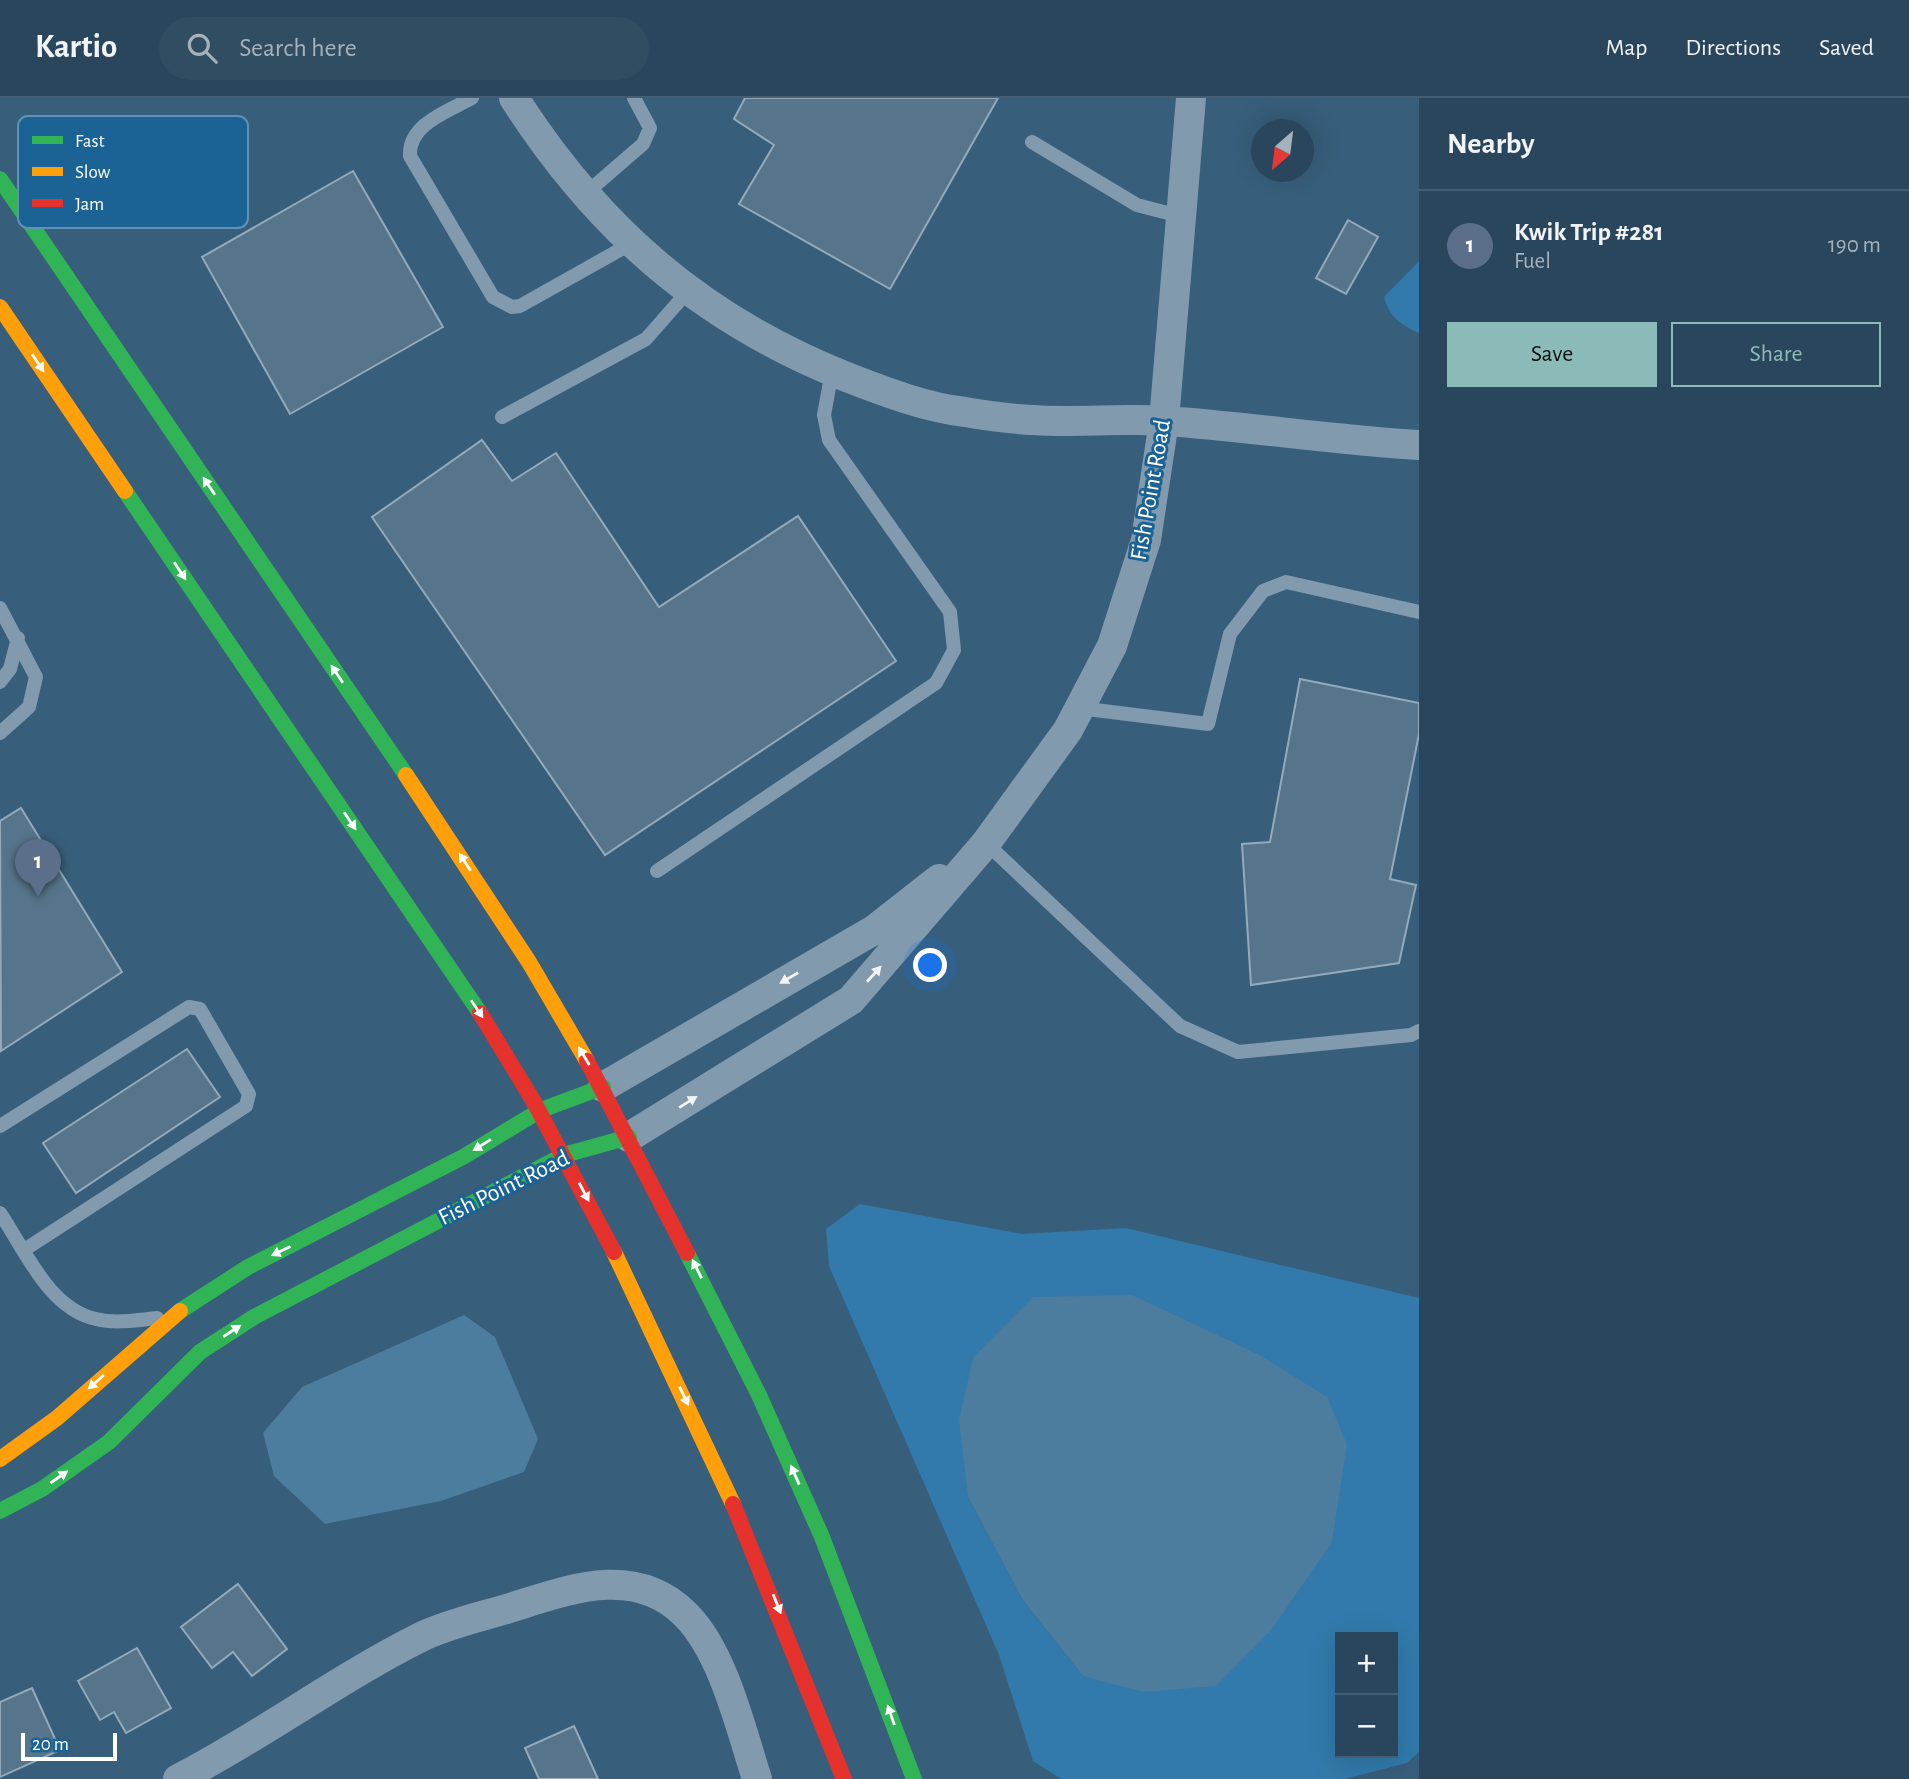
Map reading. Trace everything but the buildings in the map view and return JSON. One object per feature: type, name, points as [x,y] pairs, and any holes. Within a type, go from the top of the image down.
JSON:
[{"type":"main road","points":[[0,179],[18,205]]},
{"type":"main road","points":[[33,228],[449,838],[529,962],[603,1087],[759,1395],[822,1537],[878,1678],[914,1779]]},
{"type":"main road","points":[[0,307],[488,1025],[541,1110],[712,1456],[767,1579],[844,1779]]},
{"type":"main road","name":"Fish Point Road","points":[[0,1459],[57,1418],[173,1316],[248,1267],[463,1157],[541,1110],[603,1087]]},
{"type":"main road","name":"Fish Point Road","points":[[0,1511],[42,1489],[109,1442],[200,1352],[254,1317],[564,1155],[629,1137]]},
{"type":"street","points":[[513,98],[584,195],[632,243],[689,290],[741,328],[832,371],[893,395],[962,412],[1033,420],[1164,421],[1419,444]]},
{"type":"street","name":"Fish Point Road","points":[[629,1137],[851,1000],[986,843],[1068,730],[1112,646],[1146,540],[1164,421],[1191,98]]},
{"type":"street","name":"Fish Point Road","points":[[603,1087],[874,929],[986,843]]},
{"type":"street","points":[[178,1779],[214,1761],[368,1665],[424,1636],[577,1586],[615,1583],[652,1592],[685,1615],[713,1656],[757,1779]]},
{"type":"lane","points":[[472,98],[427,122],[412,140],[410,156],[493,297],[512,307],[520,306],[632,243]]},
{"type":"lane","points":[[584,195],[643,144],[650,128],[634,98]]},
{"type":"lane","points":[[1032,142],[1137,205],[1183,217]]},
{"type":"lane","points":[[502,417],[646,340],[689,290]]},
{"type":"lane","points":[[657,871],[936,683],[954,650],[950,611],[829,440],[824,415],[832,371]]},
{"type":"lane","points":[[1079,708],[1208,724],[1230,634],[1263,591],[1286,582],[1419,612]]},
{"type":"lane","points":[[0,608],[36,677],[29,707],[0,733]]},
{"type":"lane","points":[[0,682],[10,669],[18,638]]},
{"type":"lane","points":[[986,843],[1180,1026],[1238,1052],[1412,1035],[1419,1031]]},
{"type":"lane","points":[[0,1126],[189,1007],[200,1009],[249,1094],[246,1106],[24,1250]]},
{"type":"lane","points":[[0,1213],[46,1283],[69,1309],[96,1319],[118,1322],[173,1316]]},
{"type":"shaded area","points":[[1419,261],[1419,333],[1397,320],[1384,297]]},
{"type":"shaded area","points":[[860,1204],[1022,1234],[1126,1228],[1419,1298],[1419,1752],[1407,1763],[1345,1779],[1061,1779],[1033,1761],[999,1655],[829,1266],[826,1229]],"holes":[[[1205,1332],[1260,1355],[1083,1676],[1022,1599],[968,1497]]]},
{"type":"shaded area","points":[[1132,1295],[1260,1355],[1327,1397],[1347,1444],[1332,1542],[1272,1629],[1216,1686],[1144,1692],[1083,1676],[1022,1599],[968,1497],[959,1420],[973,1358],[1033,1297]]},
{"type":"shaded area","points":[[464,1315],[495,1337],[538,1439],[524,1472],[441,1501],[325,1524],[274,1476],[263,1433],[302,1387]]},
{"type":"traffic: fast","points":[[0,179],[18,205]]},
{"type":"traffic: fast","points":[[33,228],[406,775]]},
{"type":"traffic: fast","points":[[125,491],[480,1013]]},
{"type":"traffic: fast","points":[[180,1311],[248,1267],[463,1157],[541,1110],[603,1087]]},
{"type":"traffic: fast","points":[[0,1511],[42,1489],[109,1442],[200,1352],[254,1317],[564,1155],[629,1137]]},
{"type":"traffic: fast","points":[[687,1253],[759,1395],[822,1537],[914,1779]]},
{"type":"traffic: slow","points":[[0,307],[125,491]]},
{"type":"traffic: slow","points":[[406,775],[529,962],[587,1061]]},
{"type":"traffic: slow","points":[[614,1252],[733,1504]]},
{"type":"traffic: slow","points":[[0,1459],[57,1418],[180,1311]]},
{"type":"traffic: jam","points":[[480,1013],[534,1102],[614,1252]]},
{"type":"traffic: jam","points":[[587,1061],[687,1253]]},
{"type":"traffic: jam","points":[[733,1504],[844,1779]]},
{"type":"place","name":"Kwik Trip #281","points":[[38,897]]}]
